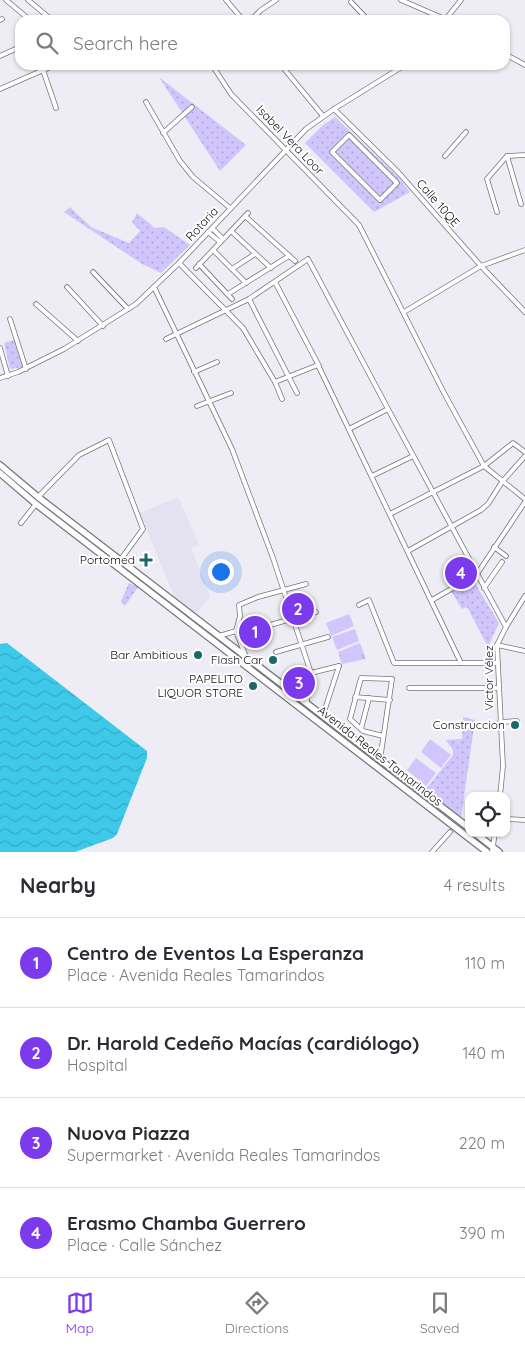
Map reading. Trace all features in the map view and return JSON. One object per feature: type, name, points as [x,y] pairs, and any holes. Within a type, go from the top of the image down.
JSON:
[{"type":"main road","name":"Avenida Reales Tamarindos","points":[[0,465],[3,473],[36,504],[230,650],[488,852]]},
{"type":"main road","name":"Avenida Reales Tamarindos","points":[[3,473],[38,496],[132,567],[217,635],[230,650],[247,659],[323,715],[465,825]]},
{"type":"main road","points":[[128,573],[132,567]]},
{"type":"main road","points":[[479,837],[492,850],[499,852]]},
{"type":"street","points":[[6,0],[24,15]]},
{"type":"street","points":[[28,0],[46,15]]},
{"type":"street","points":[[226,0],[239,15]]},
{"type":"street","points":[[256,15],[276,0]]},
{"type":"street","points":[[450,15],[461,0]]},
{"type":"street","points":[[404,1],[435,15]]},
{"type":"street","points":[[351,2],[363,15]]},
{"type":"street","points":[[0,56],[15,50]]},
{"type":"street","points":[[510,57],[525,65]]},
{"type":"street","points":[[0,89],[43,70],[56,108]]},
{"type":"street","name":"Isabel Vera Loor","points":[[215,70],[231,94],[359,225],[484,466]]},
{"type":"street","points":[[284,70],[323,116]]},
{"type":"street","name":"Rotaria","points":[[0,378],[26,369],[78,341],[128,309],[179,263],[285,149],[323,116],[397,70]]},
{"type":"street","points":[[146,102],[163,134],[194,178],[230,208]]},
{"type":"street","points":[[163,134],[192,107]]},
{"type":"street","name":"Calle 10QE","points":[[334,109],[398,172],[481,266],[524,309]]},
{"type":"street","points":[[445,156],[466,132]]},
{"type":"street","points":[[349,135],[397,182],[380,200],[332,152],[349,135]]},
{"type":"street","points":[[497,212],[487,179],[506,156],[525,155]]},
{"type":"street","points":[[506,156],[521,204]]},
{"type":"street","points":[[232,298],[198,266],[246,214],[295,260]]},
{"type":"street","points":[[210,230],[221,241]]},
{"type":"street","points":[[231,231],[271,268]]},
{"type":"street","points":[[213,250],[246,283]]},
{"type":"street","points":[[404,312],[481,266],[525,250]]},
{"type":"street","points":[[232,269],[255,254]]},
{"type":"street","points":[[228,294],[290,256]]},
{"type":"street","points":[[166,339],[249,299],[308,259],[506,627]]},
{"type":"street","points":[[179,263],[245,331],[275,382],[282,399]]},
{"type":"street","points":[[94,272],[128,309]]},
{"type":"street","points":[[275,282],[372,476],[460,663]]},
{"type":"street","points":[[67,287],[104,326]]},
{"type":"street","points":[[154,287],[234,454],[311,673],[311,685],[306,703]]},
{"type":"street","points":[[249,299],[297,393]]},
{"type":"street","points":[[36,304],[78,341]]},
{"type":"street","points":[[10,319],[26,369]]},
{"type":"street","points":[[0,348],[8,376]]},
{"type":"street","points":[[194,372],[217,362]]},
{"type":"street","points":[[275,382],[318,365]]},
{"type":"street","points":[[196,406],[231,393]]},
{"type":"street","points":[[349,429],[388,409]]},
{"type":"street","points":[[38,496],[79,454],[109,440],[143,529],[120,559]]},
{"type":"street","points":[[390,514],[484,466],[514,442],[525,452]]},
{"type":"street","points":[[372,476],[413,456]]},
{"type":"street","points":[[408,551],[452,528],[488,504],[502,482],[525,456]]},
{"type":"street","points":[[432,600],[477,574],[525,500],[484,466]]},
{"type":"street","points":[[21,523],[36,504]]},
{"type":"street","points":[[494,547],[506,556]]},
{"type":"street","points":[[484,588],[502,562]]},
{"type":"street","points":[[247,659],[236,631],[240,616],[239,605],[306,584]]},
{"type":"street","name":"Victor Vélez","points":[[500,792],[503,766],[497,645],[525,596]]},
{"type":"street","points":[[359,605],[369,600],[394,663],[497,663]]},
{"type":"street","points":[[270,625],[316,612]]},
{"type":"street","points":[[217,635],[228,635],[236,631]]},
{"type":"street","points":[[276,652],[328,637]]},
{"type":"street","points":[[497,645],[525,652]]},
{"type":"street","points":[[311,673],[339,666],[323,715]]},
{"type":"street","points":[[378,766],[390,700],[392,680],[390,677],[360,678],[350,719],[361,729],[383,736]]},
{"type":"street","points":[[409,688],[498,688]]},
{"type":"street","points":[[355,697],[390,700]]},
{"type":"street","points":[[361,729],[369,698]]},
{"type":"street","points":[[500,722],[517,721]]},
{"type":"street","points":[[510,819],[525,820]]},
{"type":"street","points":[[461,822],[465,822]]},
{"type":"street","points":[[432,852],[450,832]]},
{"type":"street","points":[[492,850],[494,837]]},
{"type":"shaded area","points":[[178,497],[199,545],[191,548],[210,596],[196,614],[174,596],[140,513]]},
{"type":"green space","points":[[159,77],[246,145],[220,171]]},
{"type":"green space","points":[[335,117],[397,176],[410,192],[374,212],[305,143],[323,125]]},
{"type":"green space","points":[[70,207],[91,227],[129,243],[140,231],[132,222],[137,213],[155,228],[164,227],[190,245],[161,273],[142,264],[64,212]]},
{"type":"green space","points":[[14,340],[23,367],[10,369],[4,343]]},
{"type":"green space","points":[[473,580],[499,623],[488,647],[467,607],[462,609],[451,591]]},
{"type":"green space","points":[[129,583],[138,587],[125,606],[121,601]]},
{"type":"green space","points":[[349,614],[354,626],[331,636],[326,623]]},
{"type":"green space","points":[[355,629],[359,641],[337,650],[332,637]]},
{"type":"green space","points":[[360,643],[366,659],[342,664],[338,652]]},
{"type":"green space","points":[[463,717],[475,720],[461,818],[426,789],[453,755],[453,750],[446,740],[462,739]]},
{"type":"green space","points":[[430,739],[451,755],[441,768],[421,752]]},
{"type":"green space","points":[[416,758],[436,773],[426,786],[407,770]]},
{"type":"water","points":[[7,643],[147,751],[147,758],[117,834],[113,838],[75,852],[0,852],[0,644]]},
{"type":"place","name":"Portomed","points":[[146,560]]},
{"type":"place","name":"Erasmo Chamba Guerrero","points":[[461,573]]},
{"type":"place","name":"Dr. Harold Cedeño Macías (cardiólogo)","points":[[298,609]]},
{"type":"place","name":"Centro de Eventos La Esperanza","points":[[255,632]]},
{"type":"place","name":"Bar Ambitious","points":[[198,655]]},
{"type":"place","name":"Flash Car","points":[[273,660]]},
{"type":"place","name":"Nuova Piazza","points":[[299,683]]},
{"type":"place","name":"PAPELITO LIQUOR STORE","points":[[253,686]]},
{"type":"place","name":"Construccion","points":[[515,725]]}]
